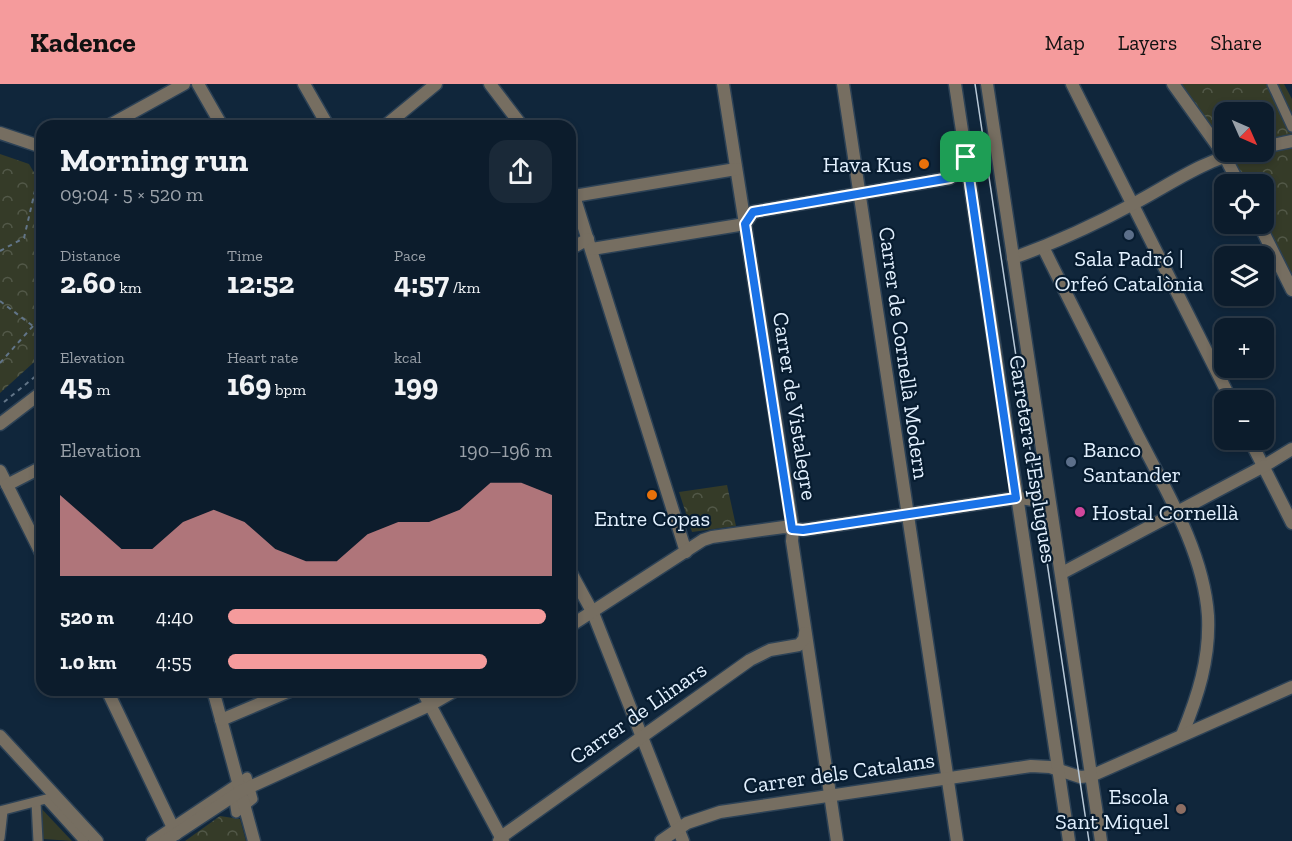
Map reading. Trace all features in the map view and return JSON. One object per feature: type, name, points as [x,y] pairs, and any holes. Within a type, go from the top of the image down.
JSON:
[{"type":"street","points":[[119,120],[184,84]]},
{"type":"street","points":[[198,84],[219,120]]},
{"type":"street","points":[[304,84],[324,120]]},
{"type":"street","points":[[392,120],[436,84]]},
{"type":"street","points":[[490,84],[517,120]]},
{"type":"street","name":"Carrer de Vistalegre","points":[[723,84],[792,529],[805,633],[837,841]]},
{"type":"street","name":"Carrer de Cornellà Modern","points":[[843,84],[957,841]]},
{"type":"street","name":"Carretera d'Esplugues","points":[[955,84],[1069,841]]},
{"type":"street","name":"Carretera d'Esplugues","points":[[987,84],[1101,841]]},
{"type":"street","points":[[1072,84],[1226,390]]},
{"type":"street","points":[[1173,84],[1214,141]]},
{"type":"street","points":[[1272,84],[1292,127]]},
{"type":"street","points":[[0,133],[36,145]]},
{"type":"street","points":[[1274,145],[1292,141]]},
{"type":"street","points":[[576,248],[745,224],[753,212],[954,177],[964,167],[966,157]]},
{"type":"street","points":[[1014,258],[1043,247],[1134,204],[1214,160]]},
{"type":"street","points":[[576,192],[736,169]]},
{"type":"street","points":[[576,204],[686,552]]},
{"type":"street","points":[[1264,234],[1292,290]]},
{"type":"street","points":[[1043,247],[1177,512],[1199,567],[1208,616],[1207,655],[1198,695],[1182,735]]},
{"type":"street","points":[[0,424],[36,397]]},
{"type":"street","points":[[1062,573],[1292,449]]},
{"type":"street","points":[[1255,450],[1292,523]]},
{"type":"street","points":[[7,485],[36,470]]},
{"type":"street","points":[[0,471],[36,543]]},
{"type":"street","points":[[576,623],[703,540],[712,537],[784,527],[803,530],[1016,498],[1034,499],[1042,503],[1047,507],[1053,520]]},
{"type":"street","points":[[576,582],[593,613],[683,841]]},
{"type":"street","name":"Carrer de Llinars","points":[[501,840],[641,736],[750,660],[770,650],[799,645],[805,633]]},
{"type":"street","points":[[1091,776],[1292,687]]},
{"type":"street","points":[[110,696],[174,830]]},
{"type":"street","points":[[215,696],[254,841]]},
{"type":"street","points":[[221,720],[278,696]]},
{"type":"street","points":[[425,696],[501,840]]},
{"type":"street","points":[[151,841],[174,830],[239,789],[430,705],[446,696]]},
{"type":"street","points":[[0,736],[97,841]]},
{"type":"street","name":"Carrer dels Catalans","points":[[661,841],[687,823],[720,812],[830,795],[1031,766],[1058,769],[1080,777],[1091,776]]},
{"type":"street","points":[[0,838],[1,811],[46,799],[84,841]]},
{"type":"street","points":[[36,802],[38,841]]},
{"type":"street","points":[[165,841],[174,830]]},
{"type":"path","points":[[0,251],[24,238],[36,187]]},
{"type":"path","points":[[0,301],[36,328]]},
{"type":"path","points":[[0,363],[33,326]]},
{"type":"path","points":[[0,406],[36,376]]},
{"type":"green space","points":[[1176,84],[1284,84],[1292,99],[1292,134],[1274,139],[1274,102],[1214,102],[1214,138]]},
{"type":"green space","points":[[1292,142],[1292,277],[1270,234],[1274,234],[1274,174],[1241,174],[1234,162],[1274,162],[1274,147]]},
{"type":"green space","points":[[0,154],[29,164],[36,176],[36,360],[0,393]]},
{"type":"green space","points":[[727,485],[736,526],[692,532],[679,492]]},
{"type":"green space","points":[[39,806],[72,841],[43,839]]},
{"type":"green space","points":[[220,816],[240,819],[246,841],[185,841]]},
{"type":"tram line","points":[[975,84],[1089,841]]},
{"type":"place","name":"Hava Kus","points":[[924,164]]},
{"type":"place","name":"Sala Padró | Orfeó Catalònia","points":[[1129,235]]},
{"type":"place","name":"Banco Santander","points":[[1071,462]]},
{"type":"place","name":"Entre Copas","points":[[652,495]]},
{"type":"place","name":"Hostal Cornellà","points":[[1080,512]]},
{"type":"place","name":"Escola Sant Miquel","points":[[1181,809]]},
{"type":"route","points":[[966,157],[1016,498],[803,530],[792,529],[745,224],[753,212],[954,177],[964,167],[966,157]]}]
